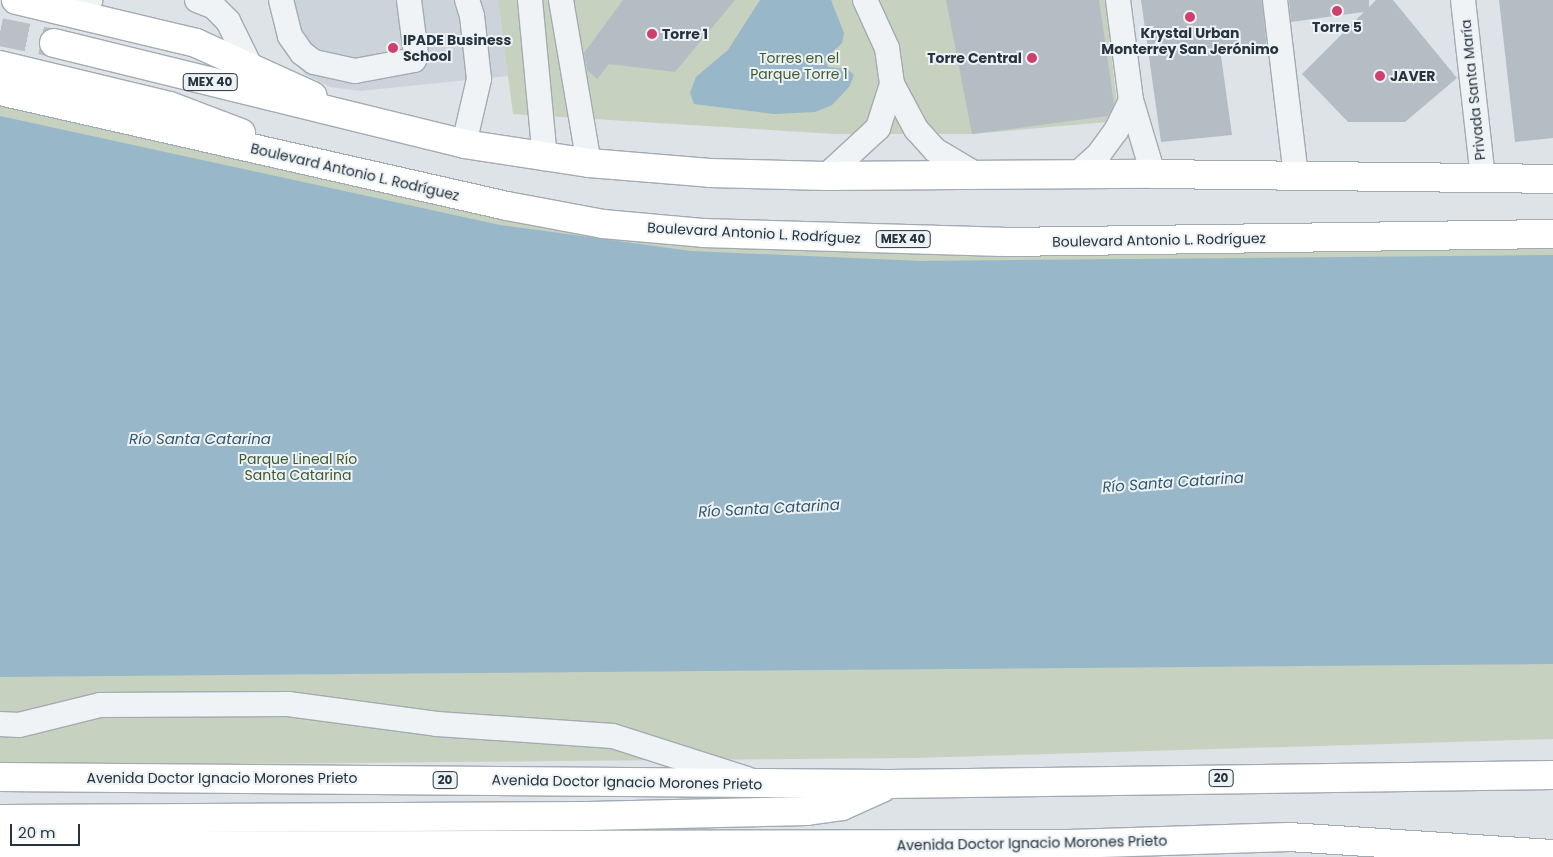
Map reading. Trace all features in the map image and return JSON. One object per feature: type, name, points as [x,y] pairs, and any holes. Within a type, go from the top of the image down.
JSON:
[{"type":"main road","points":[[34,3],[196,43],[250,66],[366,122]]},
{"type":"main road","name":"MEX 40","points":[[54,43],[366,122],[464,144],[545,158],[588,163],[710,174],[826,176],[1153,174],[1553,180]]},
{"type":"main road","points":[[0,65],[170,106],[241,133],[260,151]]},
{"type":"main road","name":"Boulevard Antonio L. Rodríguez","points":[[0,91],[507,206],[603,224],[703,233],[1006,242],[1553,234]]},
{"type":"main road","name":"Avenida Doctor Ignacio Morones Prieto","points":[[0,778],[890,784],[1553,775]]},
{"type":"main road","points":[[0,819],[589,816],[807,811],[842,806],[890,784]]},
{"type":"main road","name":"Avenida Doctor Ignacio Morones Prieto","points":[[0,846],[1069,844],[1289,837],[1553,854]]},
{"type":"street","points":[[34,3],[90,0]]},
{"type":"street","points":[[197,0],[214,7],[228,21],[250,66]]},
{"type":"street","points":[[281,0],[290,36],[302,53],[314,62],[355,71],[414,60],[416,54],[408,0]]},
{"type":"street","points":[[464,144],[479,79],[472,16],[468,0]]},
{"type":"street","points":[[530,0],[545,158]]},
{"type":"street","points":[[561,0],[588,163]]},
{"type":"street","points":[[865,0],[887,48],[892,84],[916,129],[935,150],[977,175]]},
{"type":"street","points":[[1118,0],[1131,100],[1153,174]]},
{"type":"street","points":[[1275,0],[1296,176]]},
{"type":"street","name":"Privada Santa María","points":[[1463,0],[1483,179]]},
{"type":"street","points":[[826,176],[878,128],[892,84]]},
{"type":"street","points":[[1077,174],[1099,154],[1116,131],[1131,100]]},
{"type":"street","points":[[0,724],[19,725],[100,705],[288,704],[437,724],[614,736],[761,783]]},
{"type":"shaded area","name":"IPADE Business School","points":[[269,0],[498,0],[508,76],[360,91],[330,87],[306,75],[287,56],[277,40]]},
{"type":"green space","name":"Torres en el Parque Torre 1","points":[[498,0],[1105,0],[1119,121],[972,134],[836,134],[513,114]]},
{"type":"green space","name":"Río Santa Catarina","points":[[0,100],[574,223],[1553,236],[1553,739],[913,758],[0,766]]},
{"type":"water","points":[[760,0],[831,0],[844,33],[842,43],[825,59],[828,67],[847,69],[854,75],[849,87],[832,105],[815,112],[774,114],[694,104],[690,93],[696,77],[728,50]]},
{"type":"water","name":"Río Santa Catarina","points":[[0,116],[500,225],[691,251],[921,261],[1553,255],[1553,664],[0,677]]},
{"type":"building","name":"Torre 1","points":[[623,0],[735,0],[675,72],[609,64],[597,79],[587,70],[584,53]]},
{"type":"building","name":"Torre Central","points":[[946,0],[1099,0],[1114,104],[1108,116],[972,134]]},
{"type":"building","points":[[1141,0],[1262,0],[1267,50],[1221,56],[1232,135],[1161,142]]},
{"type":"building","name":"JAVER","points":[[1289,0],[1369,0],[1369,7],[1376,0],[1393,0],[1457,78],[1405,122],[1348,122],[1302,74],[1364,12],[1291,22]]},
{"type":"building","points":[[1499,0],[1553,0],[1553,138],[1515,142]]},
{"type":"tunnel","points":[[0,32],[54,43]]},
{"type":"place","name":"Torre 5","points":[[1337,11]]},
{"type":"place","name":"Krystal Urban Monterrey San Jerónimo","points":[[1190,17]]},
{"type":"place","name":"Torre 1","points":[[652,34]]},
{"type":"place","name":"IPADE Business School","points":[[393,48]]},
{"type":"place","name":"Torre Central","points":[[1032,58]]},
{"type":"place","name":"JAVER","points":[[1380,76]]},
{"type":"park label","name":"Parque Lineal Río Santa Catarina","points":[[298,468]]}]
